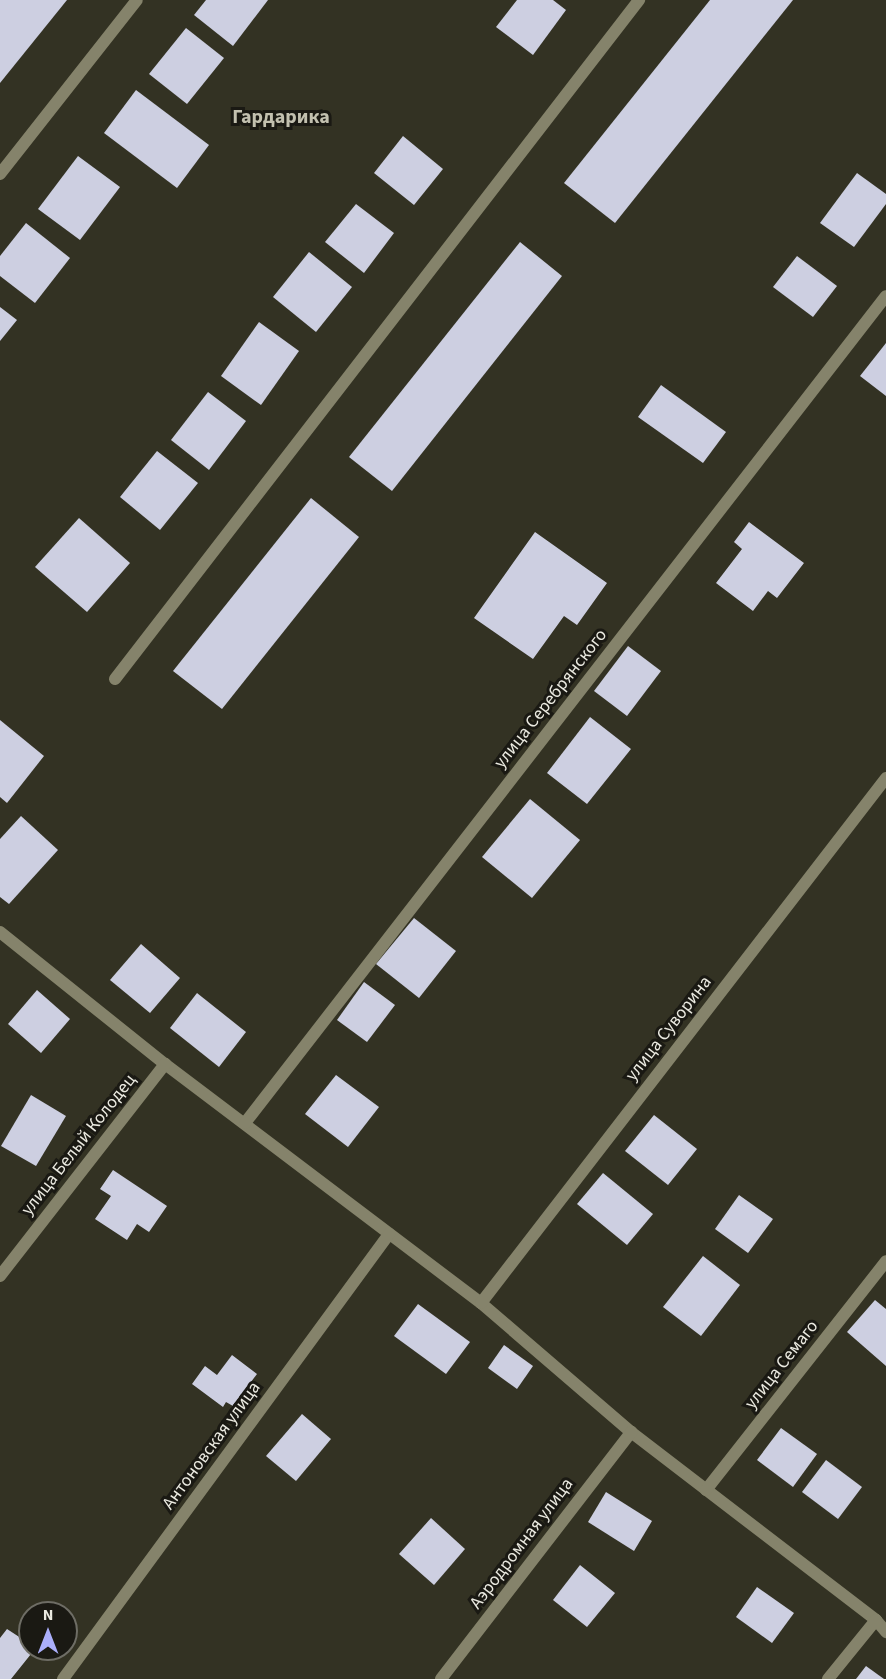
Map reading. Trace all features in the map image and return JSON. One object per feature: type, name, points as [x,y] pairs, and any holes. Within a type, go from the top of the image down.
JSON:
[{"type":"street","points":[[0,174],[137,0]]},
{"type":"street","points":[[115,679],[639,0]]},
{"type":"street","name":"улица Серебрянского","points":[[245,1123],[886,296]]},
{"type":"street","name":"улица Суворина","points":[[481,1303],[886,778]]},
{"type":"street","points":[[0,932],[165,1064],[481,1303],[630,1432],[876,1620],[886,1632]]},
{"type":"street","name":"улица Белый Колодец","points":[[0,1276],[165,1064]]},
{"type":"street","name":"Антоновская улица","points":[[63,1679],[389,1234]]},
{"type":"street","name":"улица Семаго","points":[[706,1490],[886,1261]]},
{"type":"street","name":"Аэродромная улица","points":[[441,1679],[630,1432]]},
{"type":"street","points":[[828,1679],[876,1620]]},
{"type":"building","points":[[0,0],[67,0],[0,83]]},
{"type":"building","points":[[206,0],[268,0],[233,46],[194,15]]},
{"type":"building","points":[[517,0],[553,0],[566,10],[533,55],[496,27]]},
{"type":"building","points":[[710,0],[793,0],[615,223],[564,183]]},
{"type":"building","points":[[186,28],[224,58],[187,104],[149,74]]},
{"type":"building","points":[[136,90],[209,145],[177,188],[104,133]]},
{"type":"building","points":[[403,136],[443,169],[414,205],[374,173]]},
{"type":"building","points":[[78,156],[120,187],[80,240],[38,209]]},
{"type":"building","points":[[857,173],[886,194],[886,204],[854,247],[820,223]]},
{"type":"building","points":[[356,204],[394,233],[364,273],[325,242]]},
{"type":"building","points":[[26,223],[70,258],[35,303],[0,276],[0,256]]},
{"type":"building","points":[[520,242],[562,276],[392,491],[349,457]]},
{"type":"building","points":[[309,252],[352,287],[316,332],[273,297]]},
{"type":"building","points":[[797,256],[837,286],[813,317],[773,287]]},
{"type":"building","points":[[0,307],[17,320],[0,341]]},
{"type":"building","points":[[259,322],[299,351],[261,405],[221,376]]},
{"type":"building","points":[[886,343],[886,396],[860,376]]},
{"type":"building","points":[[661,385],[726,432],[703,463],[638,417]]},
{"type":"building","points":[[208,392],[246,421],[209,470],[171,440]]},
{"type":"building","points":[[157,451],[198,483],[160,530],[120,497]]},
{"type":"building","points":[[311,498],[359,537],[222,709],[173,671]]},
{"type":"building","points":[[79,518],[130,563],[87,612],[35,567]]},
{"type":"building","points":[[749,522],[804,563],[777,598],[768,591],[753,611],[716,583],[742,549],[734,542]]},
{"type":"building","points":[[535,532],[607,583],[577,625],[564,616],[533,659],[474,618]]},
{"type":"building","points":[[628,646],[661,671],[627,716],[594,691]]},
{"type":"building","points":[[590,717],[631,749],[587,804],[547,773]]},
{"type":"building","points":[[0,720],[44,756],[7,803],[0,797]]},
{"type":"building","points":[[530,799],[580,840],[532,898],[482,857]]},
{"type":"building","points":[[21,816],[58,850],[9,904],[0,897],[0,839]]},
{"type":"building","points":[[414,918],[456,951],[419,998],[376,964]]},
{"type":"building","points":[[141,944],[180,978],[150,1013],[110,980]]},
{"type":"building","points":[[364,982],[395,1005],[367,1042],[337,1020]]},
{"type":"building","points":[[37,990],[70,1019],[41,1053],[8,1024]]},
{"type":"building","points":[[197,993],[246,1032],[219,1067],[170,1028]]},
{"type":"building","points":[[336,1075],[379,1107],[348,1147],[305,1114]]},
{"type":"building","points":[[31,1095],[66,1116],[36,1166],[1,1146]]},
{"type":"building","points":[[654,1115],[697,1149],[668,1185],[625,1151]]},
{"type":"building","points":[[113,1170],[167,1206],[149,1232],[137,1224],[127,1240],[95,1219],[111,1196],[100,1189]]},
{"type":"building","points":[[603,1173],[653,1214],[627,1245],[577,1204]]},
{"type":"building","points":[[739,1195],[773,1219],[748,1253],[715,1229]]},
{"type":"building","points":[[703,1256],[740,1285],[701,1336],[663,1307]]},
{"type":"building","points":[[875,1300],[886,1309],[886,1366],[847,1332]]},
{"type":"building","points":[[418,1304],[470,1342],[446,1374],[394,1336]]},
{"type":"building","points":[[504,1345],[533,1366],[517,1389],[488,1368]]},
{"type":"building","points":[[232,1355],[257,1374],[233,1406],[226,1402],[223,1407],[192,1384],[205,1366],[217,1375]]},
{"type":"building","points":[[302,1414],[331,1439],[296,1481],[266,1456]]},
{"type":"building","points":[[781,1428],[817,1454],[793,1487],[757,1460]]},
{"type":"building","points":[[826,1460],[862,1487],[838,1519],[802,1492]]},
{"type":"building","points":[[606,1492],[652,1521],[634,1551],[588,1522]]},
{"type":"building","points":[[431,1518],[465,1549],[434,1585],[399,1554]]},
{"type":"building","points":[[580,1565],[615,1593],[587,1627],[553,1600]]},
{"type":"building","points":[[757,1587],[794,1613],[772,1643],[736,1617]]},
{"type":"building","points":[[7,1629],[18,1636],[18,1661],[25,1661],[11,1679],[0,1679],[0,1638]]},
{"type":"building","points":[[866,1666],[884,1679],[856,1679]]},
{"type":"district","name":"Гардарика","points":[[281,117]]}]
